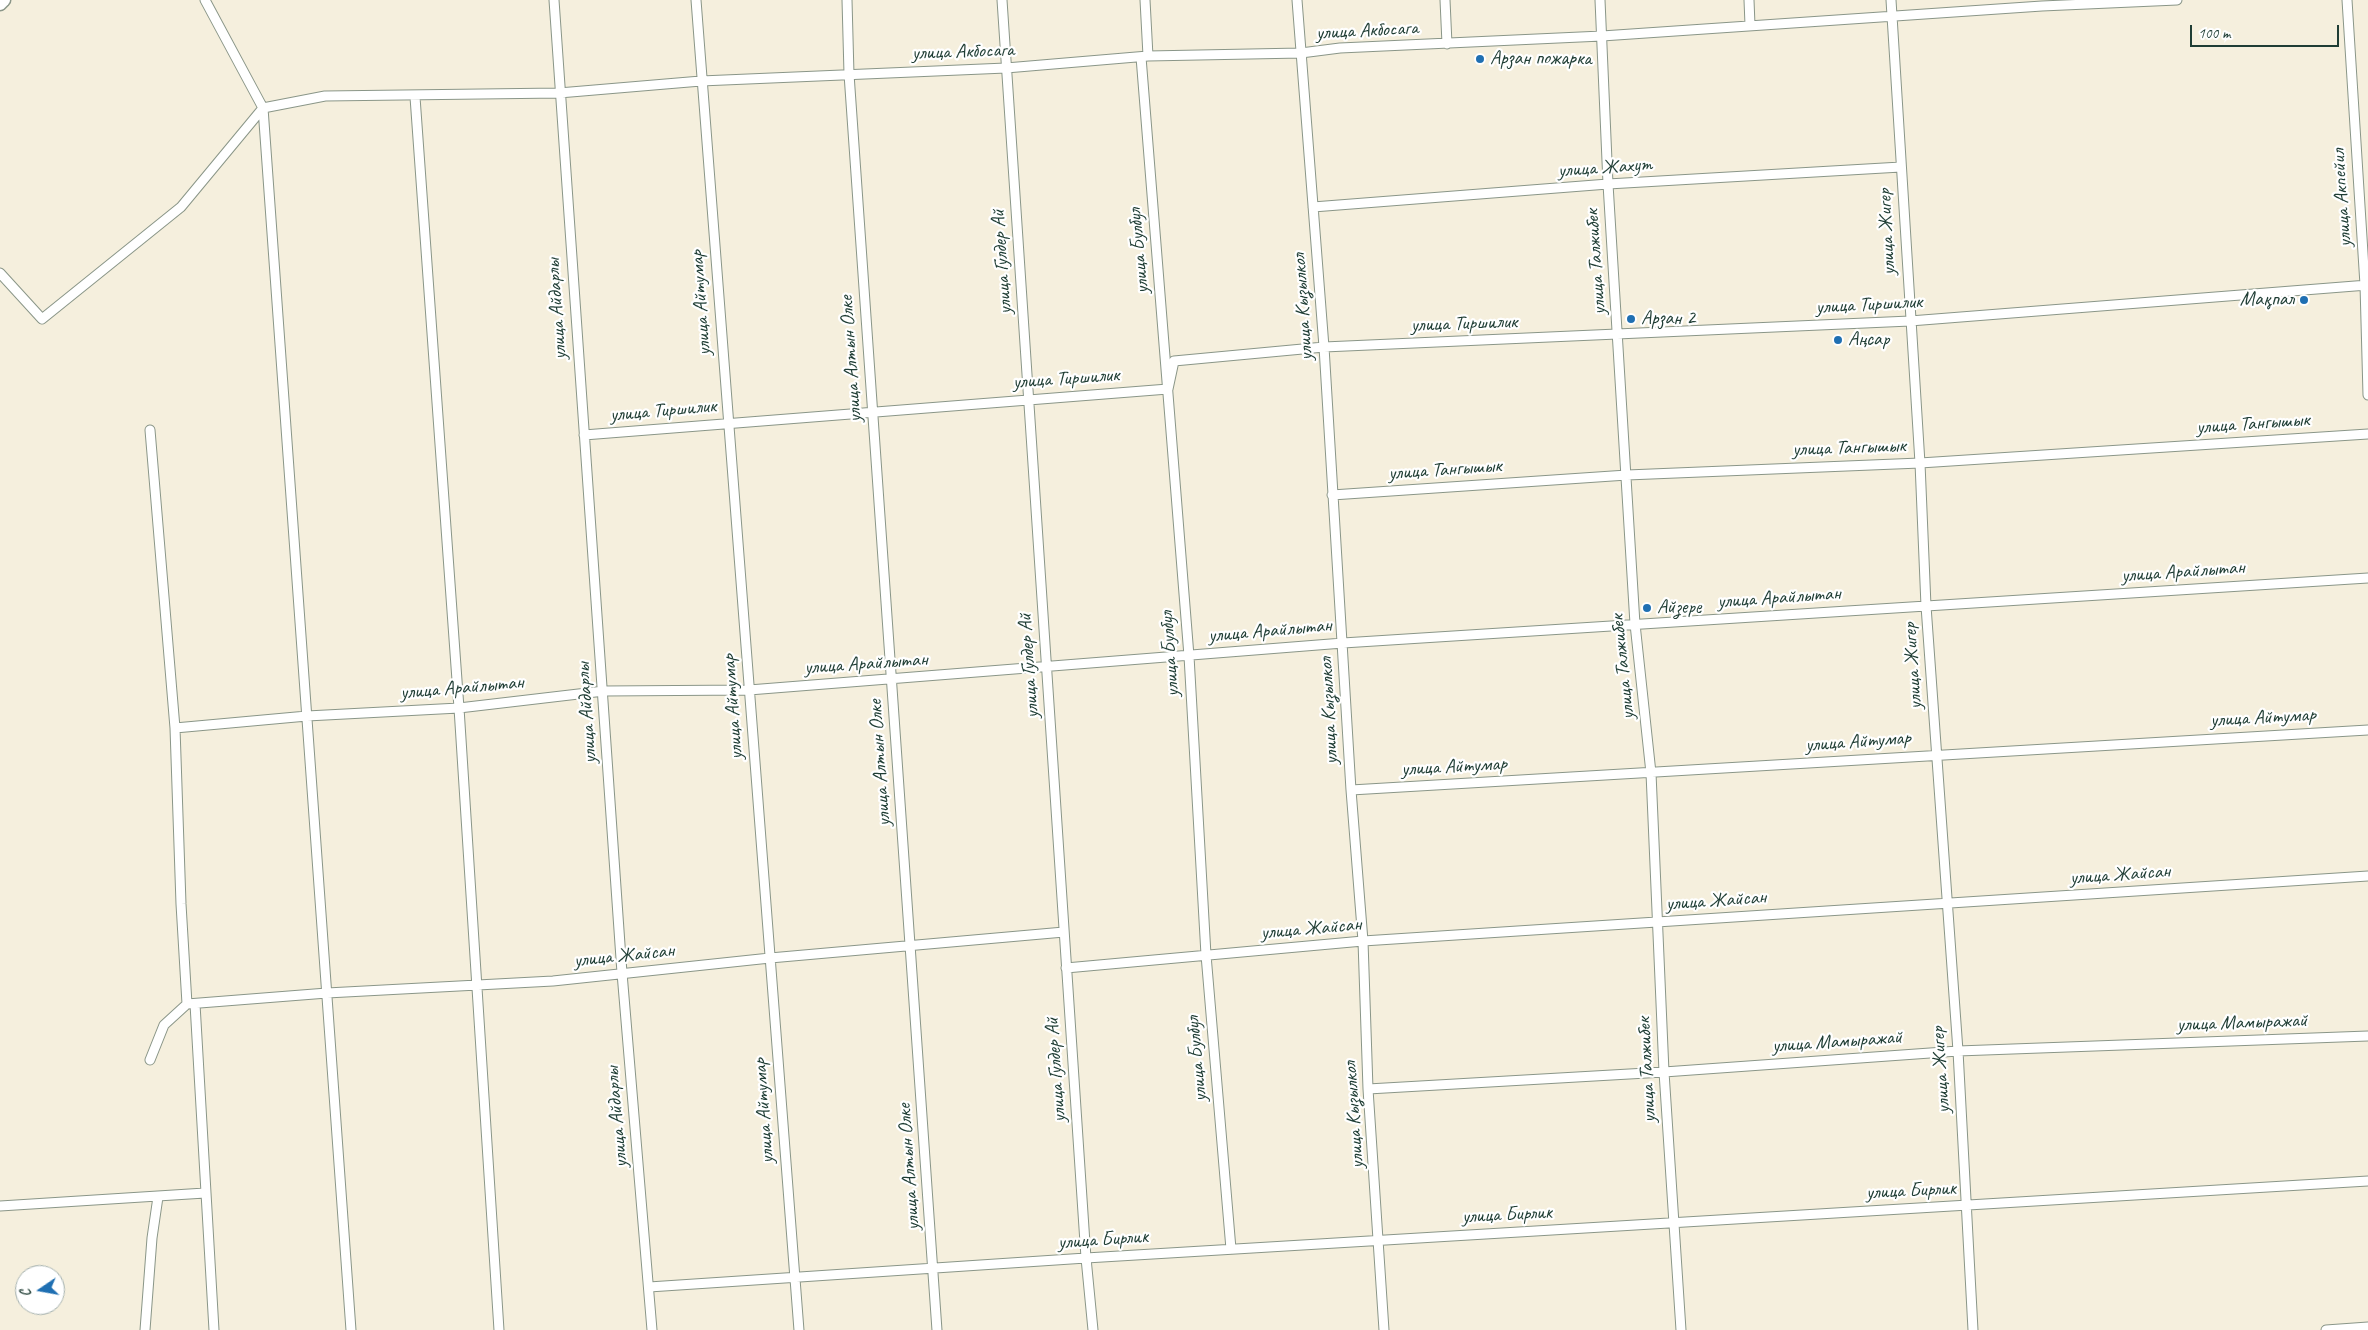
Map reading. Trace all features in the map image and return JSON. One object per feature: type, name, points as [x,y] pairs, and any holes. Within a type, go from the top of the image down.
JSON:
[{"type":"street","points":[[0,4],[4,0]]},
{"type":"street","points":[[205,0],[263,108],[351,1330]]},
{"type":"street","name":"улица Айдарлы","points":[[554,0],[559,93],[604,691],[622,973],[652,1330]]},
{"type":"street","name":"улица Айтумар","points":[[696,0],[799,1330]]},
{"type":"street","name":"улица Алтын Олке","points":[[847,0],[849,74],[937,1330]]},
{"type":"street","name":"улица Гулдер Ай","points":[[1002,0],[1066,968],[1086,1258],[1093,1330]]},
{"type":"street","name":"улица Булбул","points":[[1145,0],[1145,57],[1189,656],[1206,955],[1231,1249]]},
{"type":"street","name":"улица Кызылкол","points":[[1297,0],[1324,348],[1351,790],[1363,942],[1368,1089],[1380,1240],[1384,1330]]},
{"type":"street","points":[[1445,0],[1447,44]]},
{"type":"street","name":"улица Талжибек","points":[[1600,0],[1608,184],[1635,624],[1651,772],[1664,1072],[1681,1330]]},
{"type":"street","points":[[1749,0],[1750,25]]},
{"type":"street","name":"улица Жигер","points":[[1891,0],[1920,463],[1926,606],[1958,1051],[1973,1330]]},
{"type":"street","name":"улица Акбосага","points":[[263,108],[325,96],[377,94],[415,97],[559,93],[701,81],[1006,68],[1145,57],[1301,53],[1340,48],[1602,36],[1891,17],[2041,3],[2177,0]]},
{"type":"street","name":"улица Акпейил","points":[[2347,0],[2367,285],[2368,395]]},
{"type":"street","points":[[415,97],[459,708],[500,1330]]},
{"type":"street","points":[[0,273],[42,319],[181,206],[263,108]]},
{"type":"street","name":"улица Жахут","points":[[1313,207],[1608,184],[1901,167]]},
{"type":"street","name":"улица Тиршилик","points":[[584,435],[1168,389],[1174,362],[1324,348],[1910,321],[2367,285]]},
{"type":"street","points":[[150,430],[175,728],[181,904],[191,1004],[214,1330]]},
{"type":"street","name":"улица Тангышык","points":[[1332,495],[1627,475],[1920,463],[2368,434]]},
{"type":"street","name":"улица Арайлытан","points":[[175,728],[307,716],[459,708],[604,691],[749,690],[1343,643],[2368,578]]},
{"type":"street","name":"улица Айтумар","points":[[1351,790],[2368,730]]},
{"type":"street","name":"улица Жайсан","points":[[1066,968],[1363,942],[2368,876]]},
{"type":"street","name":"улица Жайсан","points":[[191,1004],[327,993],[553,981],[770,958],[1064,932]]},
{"type":"street","points":[[150,1060],[164,1025],[191,1004]]},
{"type":"street","name":"улица Мамыражай","points":[[1368,1089],[1664,1072],[1958,1051],[2368,1036]]},
{"type":"street","name":"улица Бирлик","points":[[649,1287],[1231,1249],[2368,1181]]},
{"type":"street","points":[[0,1206],[205,1193]]},
{"type":"street","points":[[146,1330],[152,1238],[158,1197]]},
{"type":"street","points":[[2326,1330],[2368,1327]]},
{"type":"place","name":"Арзан пожарка","points":[[1480,59]]},
{"type":"place","name":"Мақпал","points":[[2304,300]]},
{"type":"place","name":"Арзан 2","points":[[1631,319]]},
{"type":"place","name":"Аңсар","points":[[1838,340]]},
{"type":"place","name":"Айзере","points":[[1647,608]]}]
